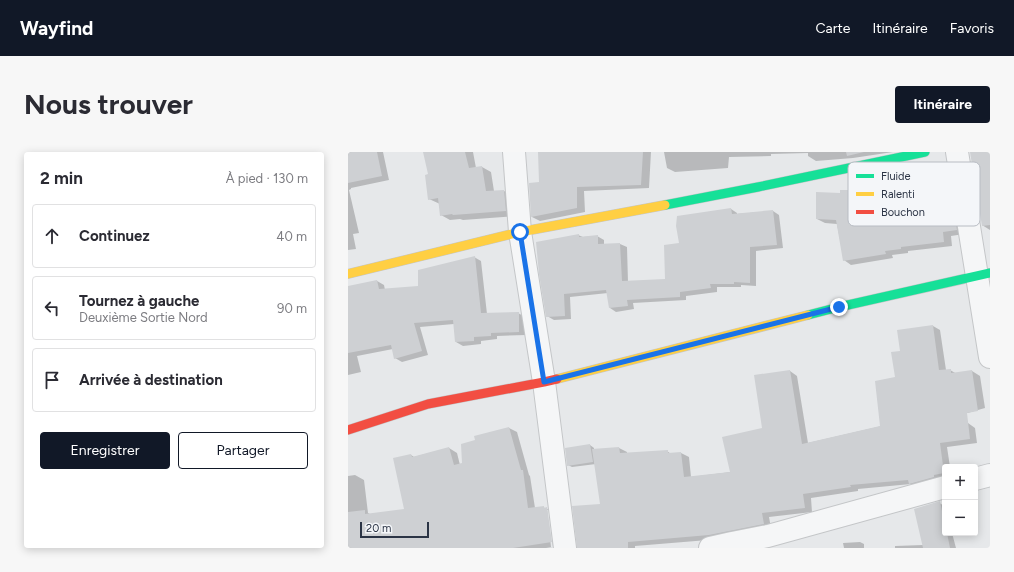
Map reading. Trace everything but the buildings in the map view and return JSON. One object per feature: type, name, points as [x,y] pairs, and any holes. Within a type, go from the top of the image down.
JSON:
[{"type":"main road","points":[[877,162],[925,152]]},
{"type":"main road","points":[[348,274],[520,232],[758,187],[848,168]]},
{"type":"main road","points":[[348,430],[428,404],[544,382],[839,307],[984,275]]},
{"type":"street","points":[[514,152],[520,232],[544,382],[565,548]]},
{"type":"street","points":[[957,152],[959,162]]},
{"type":"street","points":[[973,226],[984,275],[990,357]]},
{"type":"street","points":[[978,478],[990,475]]},
{"type":"street","points":[[710,548],[768,536],[942,488]]},
{"type":"traffic: fast","points":[[877,162],[925,152]]},
{"type":"traffic: fast","points":[[665,205],[848,168]]},
{"type":"traffic: fast","points":[[808,315],[990,273]]},
{"type":"traffic: slow","points":[[348,274],[520,232],[665,205]]},
{"type":"traffic: slow","points":[[557,379],[808,315]]},
{"type":"traffic: jam","points":[[348,430],[428,404],[557,379]]},
{"type":"route","points":[[520,232],[544,382],[839,307]]}]
